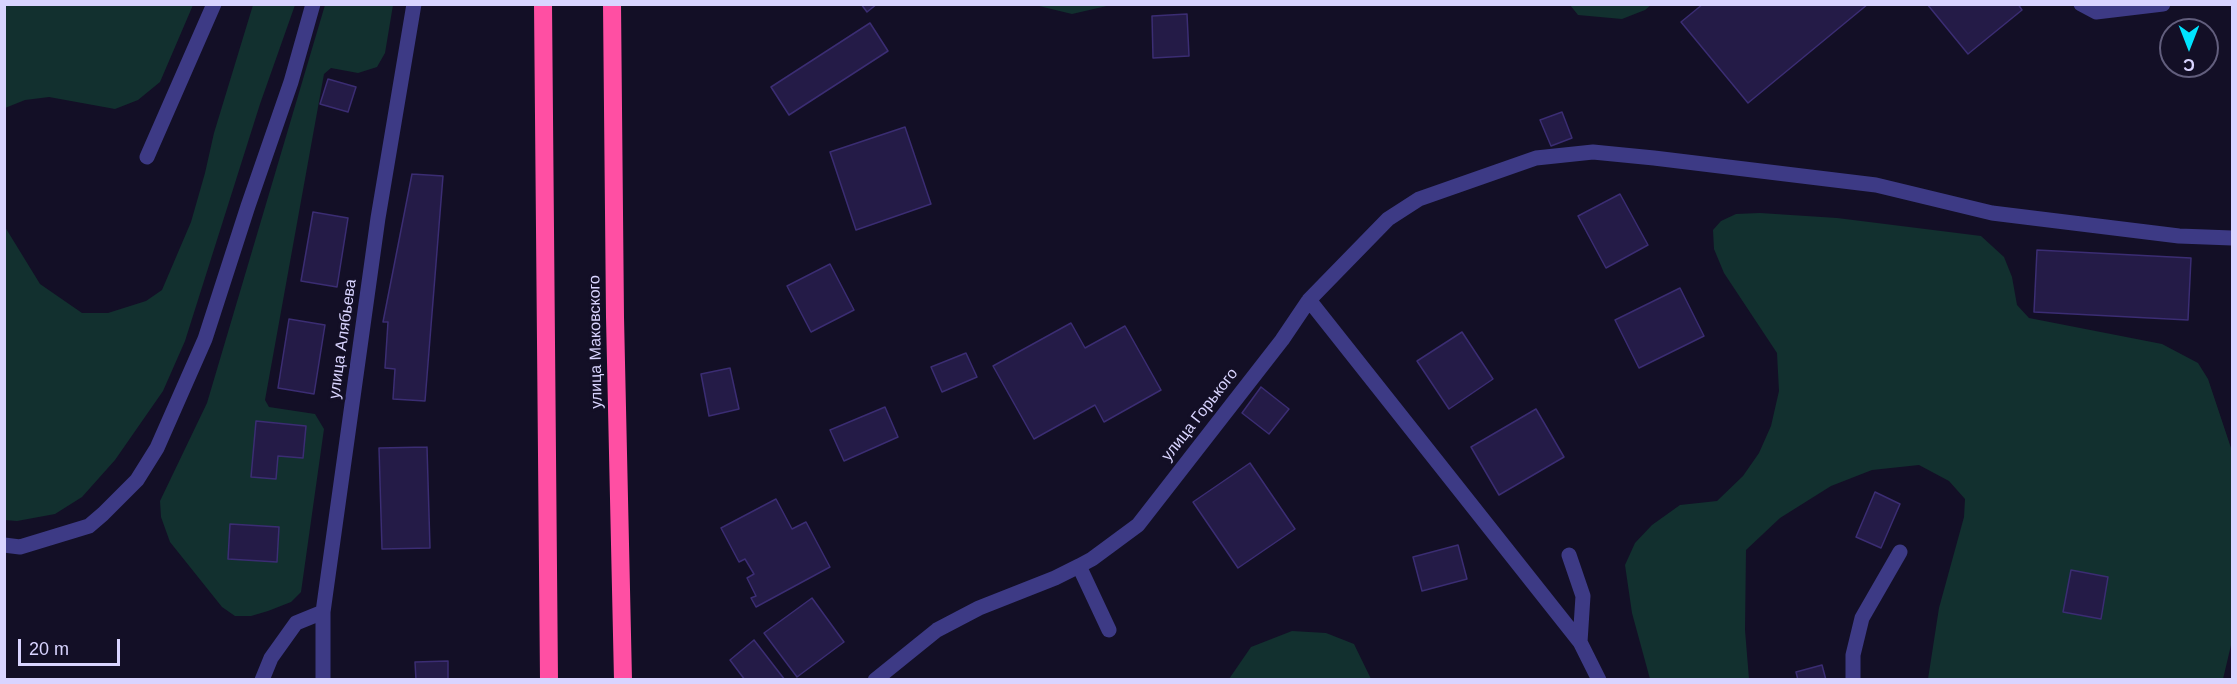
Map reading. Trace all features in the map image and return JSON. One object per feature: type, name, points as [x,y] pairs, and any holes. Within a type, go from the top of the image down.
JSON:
[{"type":"highway","points":[[543,4],[549,680]]},
{"type":"highway","name":"улица Маковского","points":[[612,4],[615,317],[623,680]]},
{"type":"lane","points":[[147,157],[214,4]]},
{"type":"lane","points":[[4,545],[20,547],[88,526],[137,480],[157,448],[206,339],[248,206],[291,82],[313,4]]},
{"type":"lane","name":"улица Алябьева","points":[[323,680],[323,612],[378,218],[414,4]]},
{"type":"lane","points":[[2081,4],[2096,12],[2163,4]]},
{"type":"lane","name":"улица Горького","points":[[875,680],[937,630],[979,608],[1079,566],[1138,525],[1282,340],[1309,300],[1388,219],[1419,199],[1536,158],[1593,152],[1654,158],[1876,185],[1992,213],[2179,236],[2232,237]]},
{"type":"lane","points":[[1309,300],[1580,642],[1599,680]]},
{"type":"lane","points":[[1853,680],[1853,655],[1862,618],[1900,552]]},
{"type":"lane","points":[[1569,555],[1583,596],[1580,642]]},
{"type":"lane","points":[[1079,566],[1109,630]]},
{"type":"lane","points":[[262,680],[271,658],[296,624],[323,612]]},
{"type":"green space","points":[[5,4],[193,5],[160,82],[138,100],[115,109],[49,97],[25,100],[5,108]]},
{"type":"green space","points":[[253,5],[295,5],[260,104],[185,341],[163,391],[115,460],[82,497],[55,514],[17,521],[5,520],[5,227],[40,284],[82,313],[108,313],[146,301],[162,290],[191,222],[214,133]]},
{"type":"green space","points":[[325,5],[393,5],[385,53],[377,67],[358,73],[331,68],[324,74],[265,400],[269,407],[315,414],[324,429],[301,592],[291,602],[268,611],[251,616],[235,616],[222,607],[170,542],[161,517],[160,501],[207,403]]},
{"type":"green space","points":[[1038,5],[1111,5],[1072,14]]},
{"type":"green space","points":[[1570,5],[1651,5],[1645,10],[1622,19],[1578,15]]},
{"type":"green space","points":[[1760,213],[1837,218],[1981,236],[2004,257],[2012,277],[2017,305],[2029,318],[2162,344],[2198,363],[2208,379],[2232,451],[2232,641],[2223,679],[1928,679],[1939,608],[1964,517],[1965,499],[1949,481],[1919,465],[1872,470],[1831,486],[1780,518],[1746,550],[1745,630],[1749,679],[1650,679],[1632,613],[1625,565],[1635,543],[1652,525],[1680,505],[1717,501],[1743,476],[1759,453],[1771,426],[1779,391],[1777,353],[1724,273],[1714,249],[1713,230],[1721,221],[1736,214]]},
{"type":"green space","points":[[1292,631],[1326,633],[1354,644],[1371,679],[1229,679],[1251,647]]},
{"type":"building","points":[[861,4],[877,4],[867,12]]},
{"type":"building","points":[[1703,4],[1868,4],[1748,103],[1681,22]]},
{"type":"building","points":[[1927,4],[2018,4],[2022,10],[1968,54]]},
{"type":"building","points":[[1187,14],[1189,56],[1153,58],[1152,16]]},
{"type":"building","points":[[870,23],[888,51],[789,115],[771,87]]},
{"type":"building","points":[[328,79],[356,87],[348,112],[320,104]]},
{"type":"building","points":[[1562,112],[1572,138],[1551,146],[1540,120]]},
{"type":"building","points":[[905,127],[931,204],[856,230],[830,152]]},
{"type":"building","points":[[412,174],[443,176],[425,401],[393,399],[395,369],[385,368],[388,322],[383,322]]},
{"type":"building","points":[[1620,194],[1648,245],[1606,268],[1578,216]]},
{"type":"building","points":[[313,212],[348,218],[337,287],[301,281]]},
{"type":"building","points":[[2037,250],[2191,258],[2188,320],[2034,312]]},
{"type":"building","points":[[830,264],[854,310],[811,332],[787,286]]},
{"type":"building","points":[[1680,288],[1704,336],[1639,368],[1615,320]]},
{"type":"building","points":[[289,319],[325,325],[314,394],[278,388]]},
{"type":"building","points":[[1071,323],[1085,348],[1125,326],[1161,390],[1104,422],[1095,405],[1034,439],[993,366]]},
{"type":"building","points":[[1462,332],[1493,379],[1449,409],[1417,361]]},
{"type":"building","points":[[966,353],[977,377],[942,392],[931,367]]},
{"type":"building","points":[[730,368],[739,409],[709,416],[701,374]]},
{"type":"building","points":[[1261,387],[1289,409],[1269,434],[1242,413]]},
{"type":"building","points":[[885,407],[898,437],[844,461],[830,430]]},
{"type":"building","points":[[1536,409],[1564,457],[1499,495],[1471,447]]},
{"type":"building","points":[[256,421],[306,426],[303,458],[278,456],[276,479],[251,477]]},
{"type":"building","points":[[427,447],[430,548],[382,549],[379,448]]},
{"type":"building","points":[[1250,463],[1295,529],[1238,568],[1193,502]]},
{"type":"building","points":[[1875,492],[1900,504],[1881,548],[1856,537]]},
{"type":"building","points":[[776,499],[792,529],[806,522],[830,567],[756,607],[751,598],[756,596],[747,578],[754,574],[745,559],[739,562],[721,528]]},
{"type":"building","points":[[230,524],[279,527],[277,562],[228,559]]},
{"type":"building","points":[[1458,545],[1467,579],[1422,591],[1413,557]]},
{"type":"building","points":[[2071,570],[2108,577],[2101,619],[2063,612]]},
{"type":"building","points":[[812,598],[844,642],[797,677],[764,633]]},
{"type":"building","points":[[754,640],[785,680],[745,680],[730,660]]},
{"type":"building","points":[[448,661],[448,680],[416,680],[415,662]]},
{"type":"building","points":[[1822,665],[1826,680],[1798,680],[1796,672]]}]
